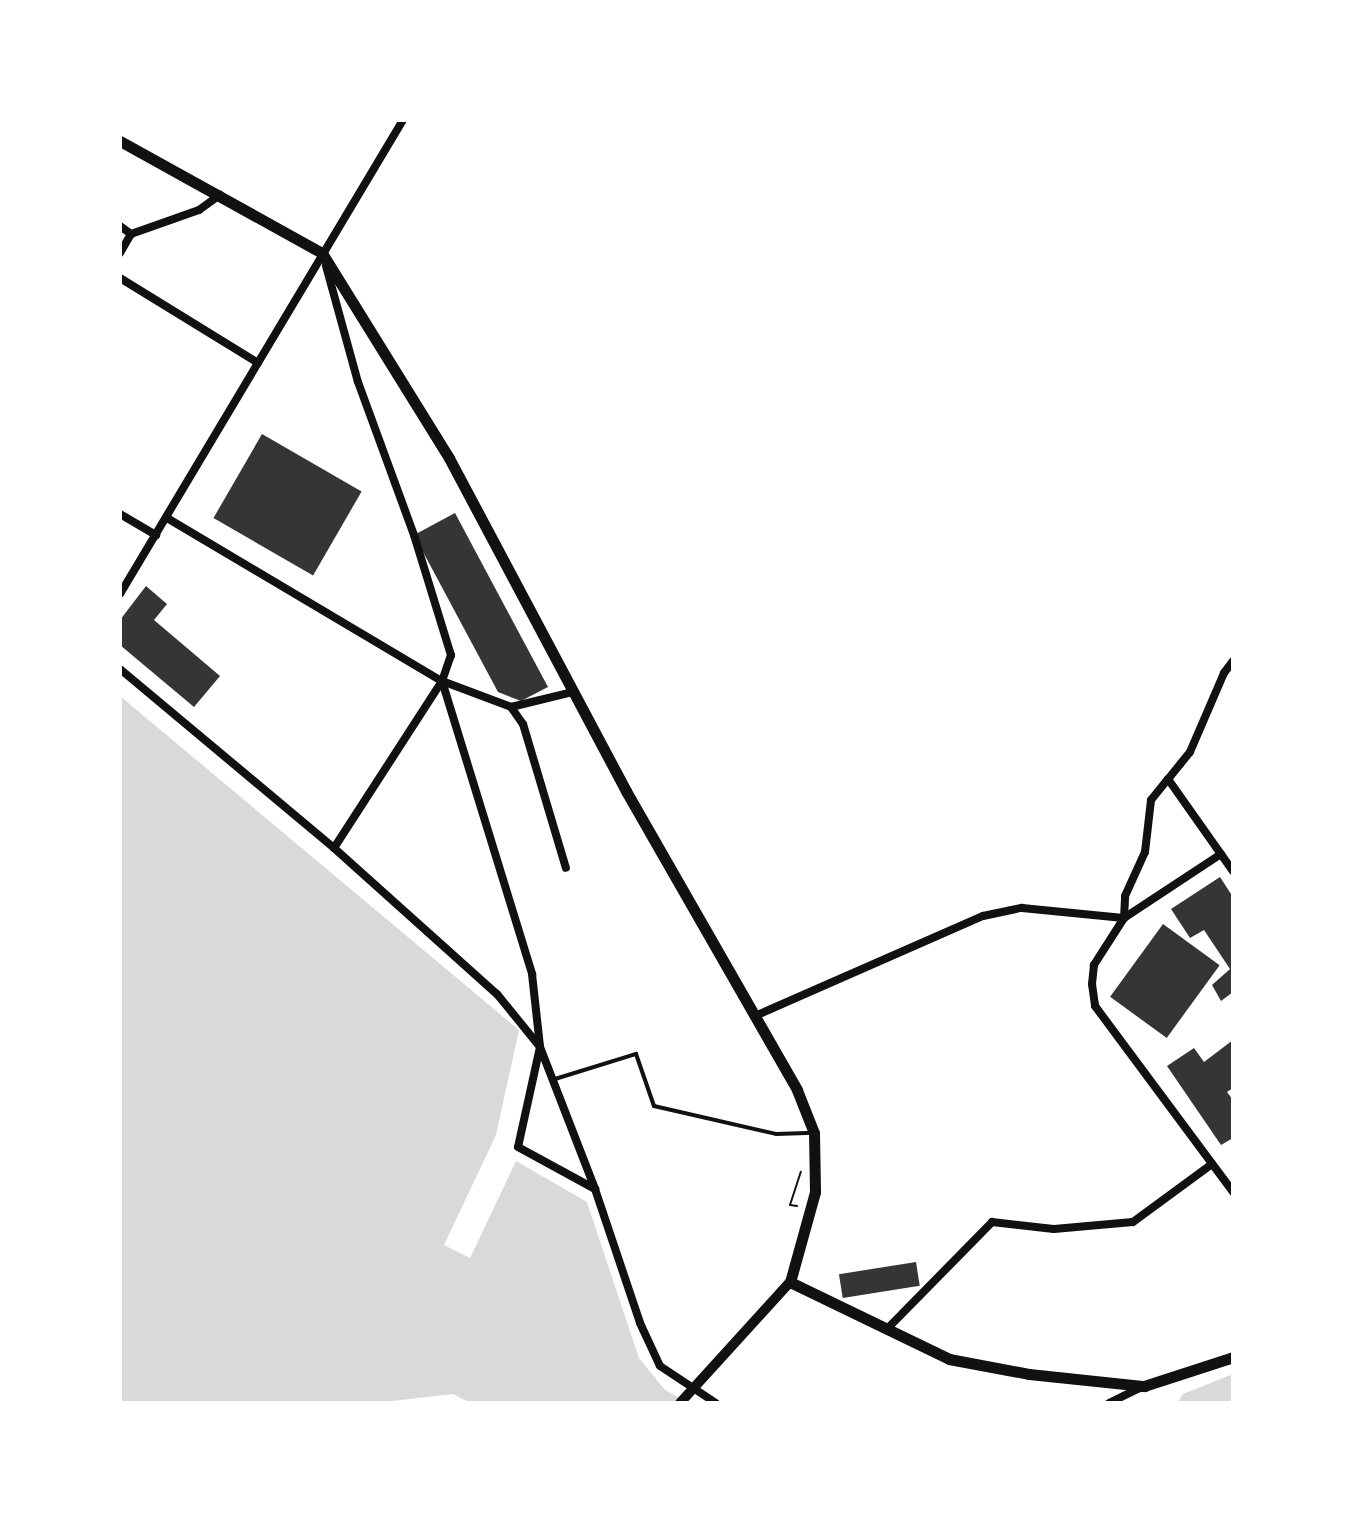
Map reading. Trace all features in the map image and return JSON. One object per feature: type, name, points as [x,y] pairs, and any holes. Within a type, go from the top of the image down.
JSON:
[{"type":"main road","points":[[120,141],[322,253],[449,458],[573,692],[797,1090],[814,1133],[815,1192],[790,1282],[949,1359],[1029,1374],[1144,1386],[1233,1357]]},
{"type":"street","points":[[120,594],[403,120]]},
{"type":"street","points":[[120,253],[131,234],[199,210],[220,195]]},
{"type":"street","points":[[120,226],[131,234]]},
{"type":"street","points":[[322,253],[358,382],[414,535],[451,655],[442,681],[334,848]]},
{"type":"street","points":[[120,278],[258,363]]},
{"type":"street","points":[[120,514],[156,535]]},
{"type":"street","points":[[167,518],[442,681],[511,707],[523,724],[566,868]]},
{"type":"street","points":[[1124,918],[1125,896],[1145,852],[1151,800],[1190,752],[1224,673],[1233,661]]},
{"type":"street","points":[[120,669],[334,848],[497,994],[540,1047]]},
{"type":"street","points":[[1224,673],[1233,678]]},
{"type":"street","points":[[442,681],[532,974],[540,1047],[595,1189],[640,1323],[660,1366],[716,1403]]},
{"type":"street","points":[[511,707],[573,692]]},
{"type":"street","points":[[1168,779],[1233,871]]},
{"type":"street","points":[[1221,854],[1124,918],[1094,965],[1095,1006],[1233,1192]]},
{"type":"street","points":[[755,1016],[983,916],[1022,908],[1124,918]]},
{"type":"street","points":[[540,1047],[518,1147],[595,1189]]},
{"type":"street","points":[[887,1329],[992,1222],[1054,1229],[1133,1222],[1212,1164]]},
{"type":"street","points":[[680,1403],[790,1282]]},
{"type":"street","points":[[1109,1403],[1144,1386]]},
{"type":"lane","points":[[553,1080],[636,1054],[654,1106],[776,1134],[814,1133]]},
{"type":"path","points":[[790,1205],[801,1174],[801,1161]]},
{"type":"shaded area","points":[[120,696],[519,1030],[496,1135],[444,1245],[470,1258],[516,1161],[587,1202],[639,1358],[665,1390],[688,1403],[470,1403],[453,1394],[374,1403],[120,1403]]},
{"type":"shaded area","points":[[1233,1374],[1233,1403],[1177,1403],[1183,1394]]},
{"type":"building","points":[[262,434],[362,491],[313,576],[214,518]]},
{"type":"building","points":[[455,513],[548,687],[521,701],[498,692],[414,535]]},
{"type":"building","points":[[146,586],[167,604],[154,620],[220,676],[194,707],[120,645],[120,620]]},
{"type":"building","points":[[1220,877],[1233,897],[1233,992],[1221,1001],[1212,985],[1230,969],[1204,930],[1190,938],[1171,909]]},
{"type":"building","points":[[1163,924],[1220,965],[1167,1038],[1110,997]]},
{"type":"building","points":[[1233,1040],[1233,1088],[1227,1092],[1233,1100],[1233,1138],[1221,1145],[1167,1066],[1194,1048],[1204,1062]]},
{"type":"building","points":[[916,1262],[920,1286],[843,1298],[839,1274]]}]
